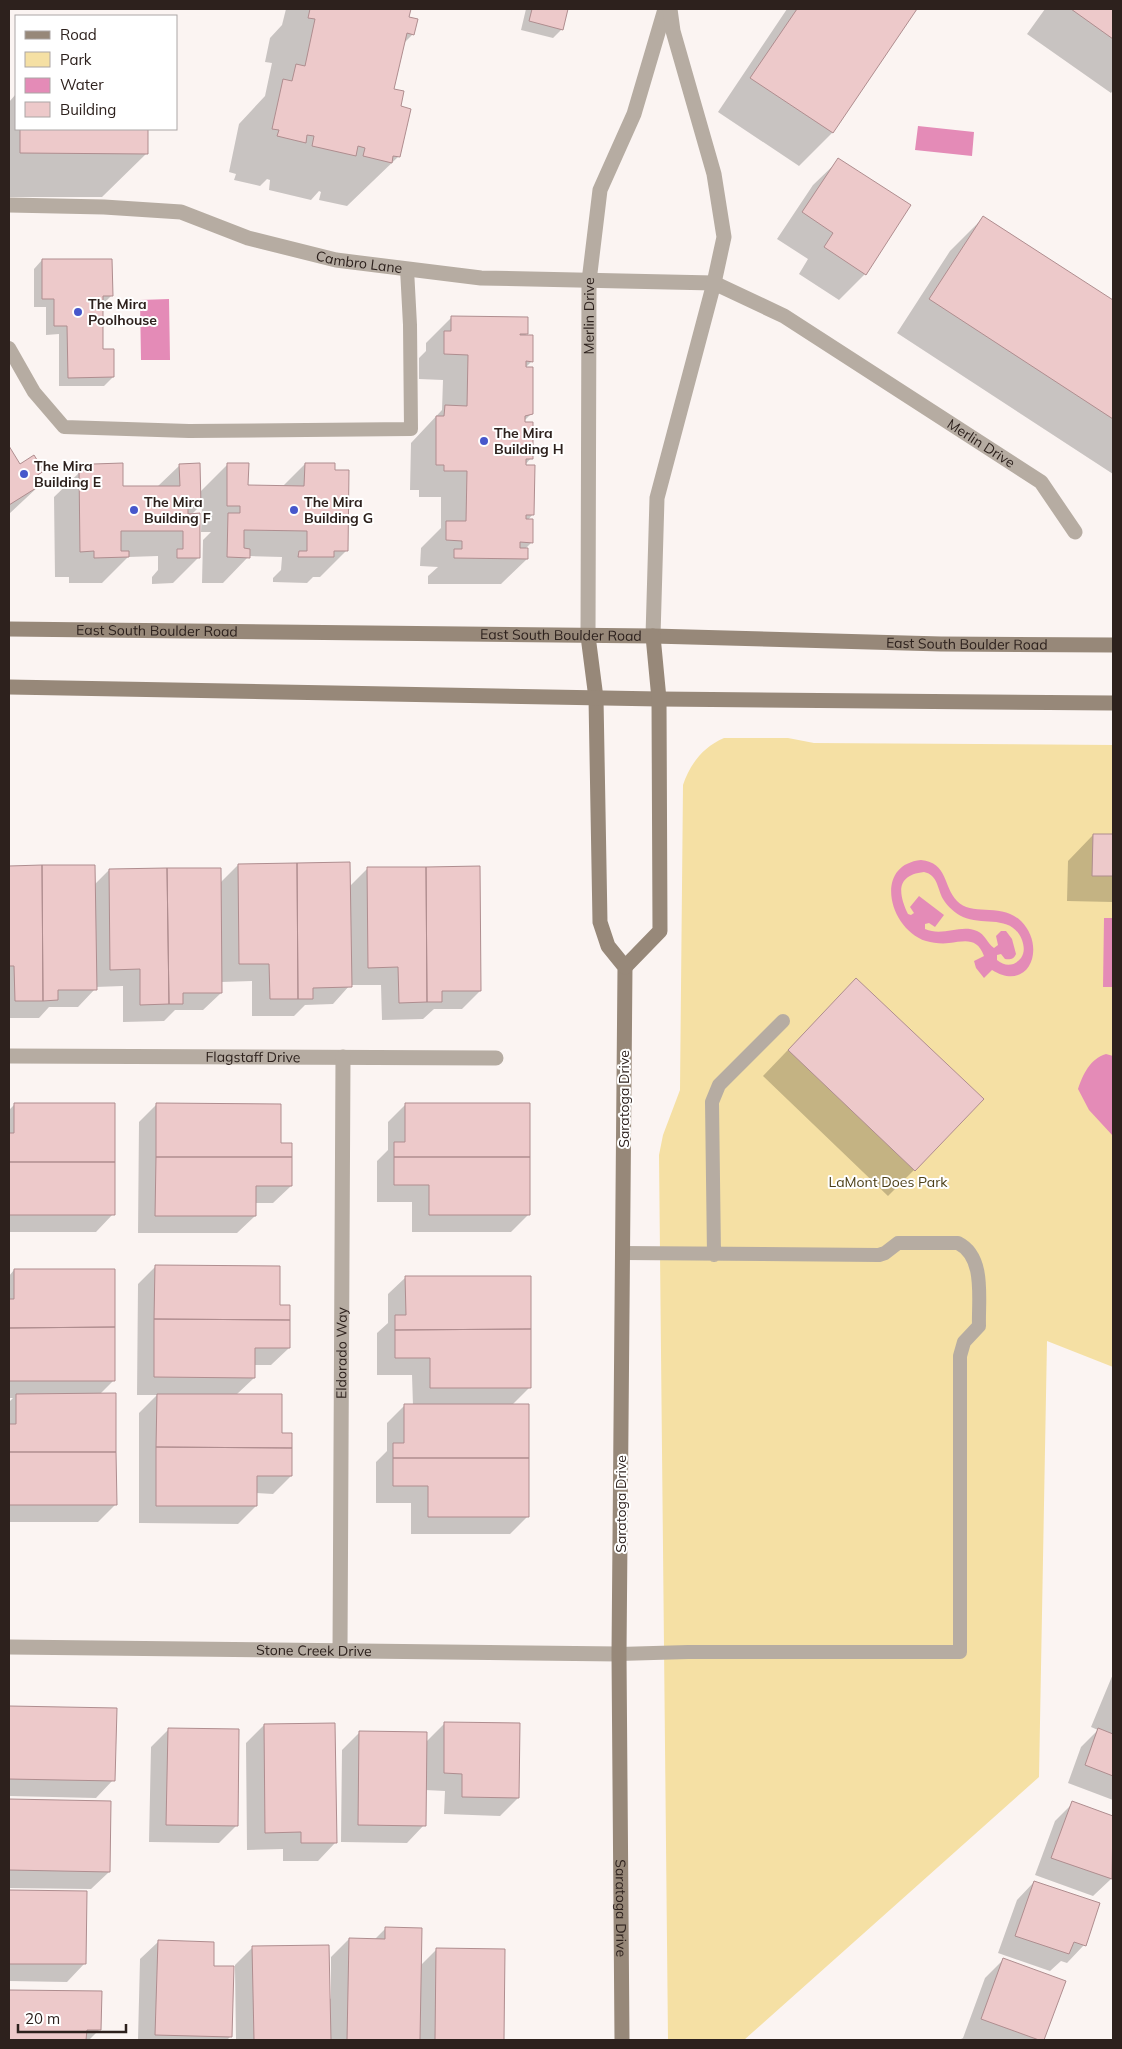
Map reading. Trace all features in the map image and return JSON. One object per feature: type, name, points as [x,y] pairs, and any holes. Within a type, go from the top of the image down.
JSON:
[{"type":"main road","name":"East South Boulder Road","points":[[9,629],[653,636],[941,644],[1113,645]]},
{"type":"main road","points":[[588,636],[596,698],[600,922],[608,946],[625,967],[660,931],[659,699],[653,636]]},
{"type":"main road","points":[[9,688],[659,699],[1113,703]]},
{"type":"main road","name":"Saratoga Drive","points":[[622,2040],[619,1654],[625,967]]},
{"type":"street","name":"Merlin Drive","points":[[588,636],[589,281],[600,190],[634,114],[664,9]]},
{"type":"street","points":[[653,636],[657,498],[714,283],[724,237],[714,174],[673,31],[670,9]]},
{"type":"street","name":"Cambro Lane","points":[[9,205],[104,207],[181,212],[258,241],[336,260],[481,278],[714,283]]},
{"type":"street","name":"Merlin Drive","points":[[714,283],[784,316],[1041,482],[1075,532]]},
{"type":"street","name":"Flagstaff Drive","points":[[9,1056],[496,1058]]},
{"type":"street","name":"Eldorado Way","points":[[340,1651],[344,1057]]},
{"type":"street","name":"Stone Creek Drive","points":[[9,1648],[619,1654]]},
{"type":"lane","points":[[9,348],[34,392],[64,426],[189,431],[411,429],[410,325],[407,269]]},
{"type":"lane","points":[[714,1255],[712,1102],[719,1086],[784,1021]]},
{"type":"lane","points":[[619,1654],[960,1652],[960,1356],[964,1342],[979,1326],[977,1268],[973,1256],[967,1247],[958,1243],[898,1243],[885,1253],[879,1255],[622,1253]]},
{"type":"green space","name":"LaMont Does Park","points":[[724,738],[788,738],[814,743],[1113,745],[1113,1367],[1047,1341],[1039,1777],[744,2040],[668,2040],[659,1155],[663,1135],[680,1090],[683,785],[689,770],[698,757],[710,746]]},
{"type":"water","points":[[918,126],[974,132],[972,156],[915,150]]},
{"type":"water","points":[[169,299],[170,360],[141,360],[140,300]]},
{"type":"water","points":[[921,860],[930,862],[941,870],[953,895],[963,906],[1005,912],[1021,921],[1029,932],[1033,943],[1033,954],[1030,964],[1016,976],[1005,976],[992,970],[984,978],[976,968],[974,961],[984,956],[974,943],[965,941],[935,943],[926,941],[913,934],[903,924],[892,898],[892,885],[896,873],[906,864]],"holes":[[[924,872],[935,879],[945,902],[957,914],[971,920],[1004,924],[1017,932],[1022,940],[1024,949],[1019,961],[1007,965],[997,960],[997,955],[1001,954],[1005,959],[1009,959],[1013,958],[1016,954],[1012,939],[1006,931],[1001,931],[996,936],[998,945],[994,948],[982,934],[971,929],[938,932],[925,929],[925,924],[929,923],[935,927],[944,915],[919,896],[910,907],[914,913],[908,914],[901,892],[904,881],[915,874]]]},
{"type":"water","points":[[1104,918],[1113,918],[1113,987],[1103,987]]},
{"type":"water","points":[[1106,1054],[1113,1056],[1113,1136],[1089,1110],[1078,1089],[1091,1063]]},
{"type":"building","points":[[310,9],[411,9],[409,17],[418,19],[414,35],[407,33],[394,89],[404,91],[401,106],[411,109],[400,157],[393,156],[392,163],[363,156],[365,148],[358,146],[356,156],[312,146],[314,136],[307,135],[306,143],[277,136],[279,130],[272,129],[283,79],[292,81],[296,64],[305,66],[315,19],[308,18]]},
{"type":"building","points":[[532,9],[568,9],[563,30],[529,21]]},
{"type":"building","points":[[797,9],[917,9],[833,133],[750,78]]},
{"type":"building","points":[[1071,9],[1113,9],[1113,39]]},
{"type":"building","points":[[20,130],[148,130],[148,154],[20,153]]},
{"type":"building","points":[[838,158],[911,205],[866,275],[824,247],[833,233],[802,212]]},
{"type":"building","points":[[983,216],[1113,300],[1113,419],[929,299]]},
{"type":"building","name":"The Mira Poolhouse","points":[[42,259],[112,259],[113,296],[103,296],[103,349],[114,349],[114,377],[68,378],[67,326],[54,326],[54,299],[42,299]]},
{"type":"building","name":"The Mira Building H","points":[[451,316],[528,317],[528,334],[520,335],[533,335],[533,362],[526,361],[526,367],[533,367],[533,414],[525,416],[525,422],[533,422],[533,459],[526,459],[526,465],[535,465],[534,515],[526,515],[526,519],[533,519],[533,543],[520,542],[520,548],[528,548],[528,559],[454,558],[454,549],[462,549],[462,541],[446,540],[446,521],[466,521],[467,471],[444,471],[444,465],[436,465],[436,416],[444,416],[445,405],[467,406],[468,355],[444,354],[444,331],[451,331]]},
{"type":"building","name":"The Mira Building E","points":[[9,446],[20,464],[34,455],[44,471],[36,476],[41,485],[9,505]]},
{"type":"building","name":"The Mira Building F","points":[[123,463],[123,486],[180,486],[179,464],[200,463],[201,507],[188,507],[188,514],[200,513],[200,558],[177,558],[177,549],[183,549],[183,531],[121,531],[121,551],[129,551],[129,557],[94,558],[94,551],[80,552],[79,470],[93,470],[93,464]]},
{"type":"building","name":"The Mira Building G","points":[[227,463],[249,463],[248,485],[304,486],[305,463],[335,463],[335,470],[349,470],[348,551],[334,551],[334,557],[298,557],[299,551],[307,551],[307,531],[244,530],[244,548],[250,549],[250,558],[227,557],[228,513],[240,513],[240,506],[227,506]]},
{"type":"building","points":[[1093,834],[1113,834],[1113,876],[1092,876]]},
{"type":"building","points":[[350,862],[352,987],[313,988],[313,999],[298,999],[297,863]]},
{"type":"building","points":[[297,863],[298,999],[270,999],[269,964],[239,964],[238,864]]},
{"type":"building","points":[[42,865],[43,1001],[15,1001],[14,966],[9,966],[9,866]]},
{"type":"building","points":[[42,865],[95,865],[97,990],[58,990],[58,1000],[43,1001]]},
{"type":"building","points":[[480,866],[481,991],[442,991],[442,1002],[427,1002],[426,867]]},
{"type":"building","points":[[367,867],[426,867],[427,1002],[399,1003],[398,967],[368,968]]},
{"type":"building","points":[[167,868],[169,1004],[140,1005],[140,969],[110,970],[109,869]]},
{"type":"building","points":[[167,868],[221,868],[222,993],[183,993],[183,1004],[169,1004]]},
{"type":"building","points":[[856,978],[984,1099],[915,1171],[788,1050]]},
{"type":"building","points":[[14,1103],[115,1103],[115,1162],[9,1162],[9,1133],[14,1133]]},
{"type":"building","points":[[156,1103],[281,1104],[281,1143],[292,1143],[292,1157],[156,1157]]},
{"type":"building","points":[[405,1103],[530,1103],[530,1157],[394,1157],[394,1142],[405,1142]]},
{"type":"building","points":[[156,1157],[292,1157],[292,1186],[256,1186],[256,1216],[155,1216]]},
{"type":"building","points":[[394,1157],[530,1157],[530,1215],[429,1215],[429,1185],[394,1185]]},
{"type":"building","points":[[9,1162],[115,1162],[115,1215],[9,1215]]},
{"type":"building","points":[[155,1265],[280,1266],[280,1305],[290,1305],[290,1320],[154,1319]]},
{"type":"building","points":[[14,1269],[115,1269],[115,1327],[9,1328],[9,1299],[14,1299]]},
{"type":"building","points":[[405,1276],[531,1276],[531,1329],[395,1330],[395,1315],[406,1315]]},
{"type":"building","points":[[154,1319],[290,1320],[290,1348],[255,1348],[255,1378],[154,1377]]},
{"type":"building","points":[[115,1327],[115,1381],[9,1381],[9,1328]]},
{"type":"building","points":[[531,1329],[531,1388],[430,1388],[430,1358],[395,1358],[395,1330]]},
{"type":"building","points":[[116,1393],[116,1452],[9,1452],[9,1424],[16,1424],[16,1394]]},
{"type":"building","points":[[157,1394],[282,1394],[282,1433],[292,1433],[292,1448],[156,1447]]},
{"type":"building","points":[[404,1404],[529,1404],[529,1458],[393,1458],[393,1443],[404,1443]]},
{"type":"building","points":[[156,1447],[292,1448],[292,1476],[257,1476],[257,1506],[156,1506]]},
{"type":"building","points":[[9,1452],[116,1452],[117,1505],[9,1505]]},
{"type":"building","points":[[393,1458],[529,1458],[529,1517],[428,1517],[428,1486],[393,1486]]},
{"type":"building","points":[[9,1706],[117,1708],[115,1781],[9,1779]]},
{"type":"building","points":[[444,1722],[520,1723],[519,1798],[462,1797],[462,1774],[444,1773]]},
{"type":"building","points":[[335,1723],[337,1843],[301,1843],[301,1832],[265,1833],[264,1724]]},
{"type":"building","points":[[168,1728],[239,1729],[238,1826],[166,1825]]},
{"type":"building","points":[[1098,1728],[1113,1734],[1113,1776],[1085,1765]]},
{"type":"building","points":[[359,1731],[427,1732],[426,1826],[358,1825]]},
{"type":"building","points":[[9,1799],[111,1801],[110,1872],[9,1870]]},
{"type":"building","points":[[1072,1801],[1113,1816],[1112,1879],[1051,1858]]},
{"type":"building","points":[[1034,1881],[1100,1903],[1086,1946],[1074,1942],[1069,1954],[1015,1936]]},
{"type":"building","points":[[9,1890],[87,1891],[86,1964],[9,1964]]},
{"type":"building","points":[[385,1927],[422,1928],[420,2040],[347,2040],[349,1938],[385,1939]]},
{"type":"building","points":[[158,1940],[214,1942],[214,1966],[234,1966],[232,2037],[155,2035]]},
{"type":"building","points":[[329,1945],[331,2040],[254,2040],[252,1946]]},
{"type":"building","points":[[436,1948],[505,1949],[504,2040],[435,2040]]},
{"type":"building","points":[[1003,1958],[1066,1981],[1044,2040],[1039,2040],[981,2019]]},
{"type":"building","points":[[9,1990],[102,1991],[101,2030],[87,2030],[86,2040],[9,2040]]},
{"type":"place","name":"The Mira Poolhouse","points":[[78,312]]},
{"type":"place","name":"The Mira Building H","points":[[484,441]]},
{"type":"place","name":"The Mira Building E","points":[[24,474]]},
{"type":"place","name":"The Mira Building F","points":[[134,510]]},
{"type":"place","name":"The Mira Building G","points":[[294,510]]}]
